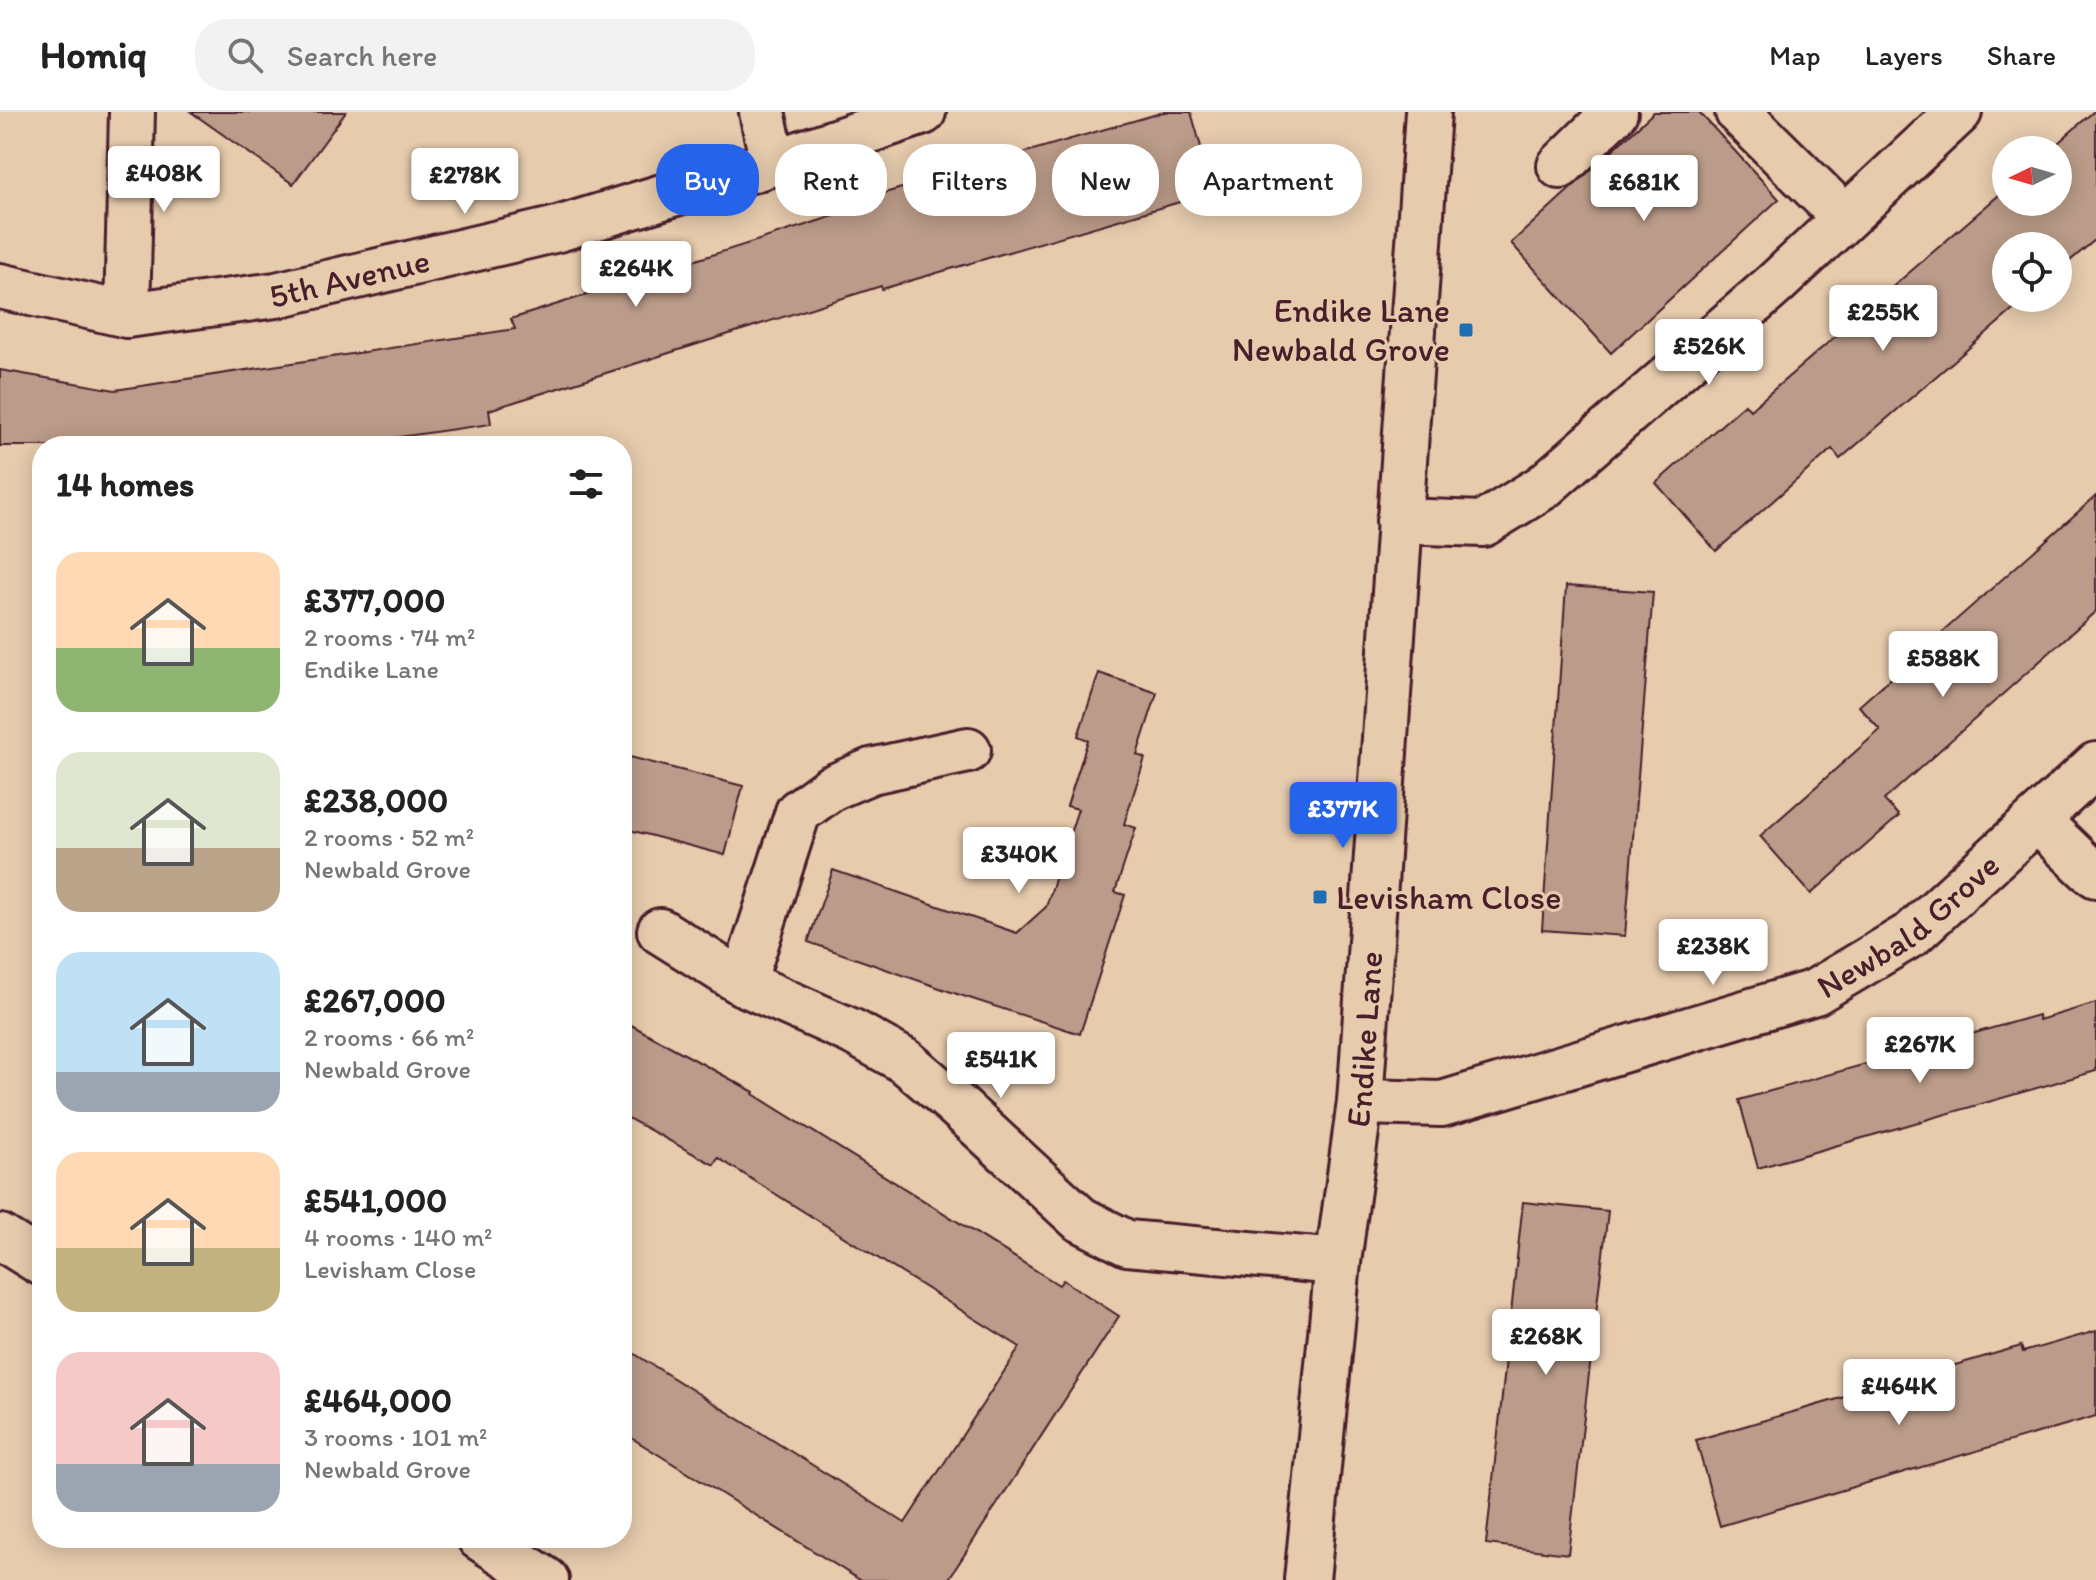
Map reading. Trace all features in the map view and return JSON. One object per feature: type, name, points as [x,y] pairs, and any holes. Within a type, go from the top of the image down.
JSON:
[{"type":"street","points":[[127,315],[132,112]]},
{"type":"street","points":[[762,112],[773,163]]},
{"type":"street","name":"5th Avenue","points":[[0,286],[127,315],[276,295],[558,229],[773,163],[923,112]]},
{"type":"street","name":"Endike Lane","points":[[1307,1580],[1338,1262],[1360,1102],[1428,112]]},
{"type":"street","points":[[1560,166],[1615,112]]},
{"type":"street","points":[[1738,112],[1845,218]]},
{"type":"street","points":[[1399,521],[1483,524],[1543,487],[1775,284],[1959,112]]},
{"type":"street","points":[[743,983],[798,812],[831,788],[871,771],[968,750]]},
{"type":"street","name":"Newbald Grove","points":[[1360,1102],[1442,1104],[1815,992],[1912,934],[2096,765]]},
{"type":"street","points":[[2037,820],[2096,875]]},
{"type":"street","points":[[660,931],[743,983],[853,1032],[905,1061],[1080,1219],[1127,1243],[1338,1262]]},
{"type":"street","points":[[0,1237],[32,1257]]},
{"type":"street","points":[[496,1548],[546,1580]]},
{"type":"building","points":[[191,112],[346,112],[293,184]]},
{"type":"building","points":[[1164,112],[1191,112],[1200,144],[1175,144],[1175,203],[1159,208],[1159,144],[1054,144]]},
{"type":"building","points":[[1654,112],[1699,112],[1779,199],[1611,353],[1511,243]]},
{"type":"building","points":[[2096,112],[2096,239],[2072,259],[2072,232],[1992,232],[1992,312],[2011,312],[1840,459],[1832,449],[1716,551],[1656,483],[1745,404],[1750,410],[1992,201],[1992,216],[2072,216],[2072,136],[2066,136]]},
{"type":"building","points":[[1052,144],[1052,216],[1132,216],[882,289],[881,286],[489,410],[491,424],[406,436],[32,436],[32,446],[0,446],[0,370],[115,390],[515,329],[511,319],[834,216],[887,216],[887,192],[903,188],[903,216],[1036,216],[1036,149]]},
{"type":"building","points":[[2096,496],[2096,611],[1884,800],[1899,816],[1811,894],[1760,836],[1880,730],[1859,706]]},
{"type":"building","points":[[1566,586],[1653,592],[1625,936],[1542,930]]},
{"type":"building","points":[[1099,673],[1157,693],[1137,755],[1145,758],[1124,824],[1136,828],[1115,892],[1125,895],[1080,1034],[808,942],[833,870],[1017,933],[1046,907],[1078,809],[1067,806],[1088,740],[1078,736]]},
{"type":"building","points":[[632,758],[743,786],[725,855],[632,831]]},
{"type":"building","points":[[2096,1003],[2096,1071],[1758,1168],[1739,1100],[2038,1015],[2039,1020]]},
{"type":"building","points":[[632,1025],[754,1092],[1059,1285],[1063,1280],[1119,1316],[948,1580],[860,1580],[632,1438],[632,1352],[905,1523],[1020,1347],[718,1158],[714,1165],[632,1120]]},
{"type":"building","points":[[1523,1202],[1608,1211],[1568,1554],[1486,1544]]},
{"type":"building","points":[[2096,1331],[2096,1416],[1720,1526],[1696,1440],[2021,1346],[2023,1352]]},
{"type":"place","name":"Endike Lane Newbald Grove","points":[[1466,330]]},
{"type":"place","name":"Levisham Close","points":[[1320,897]]}]
